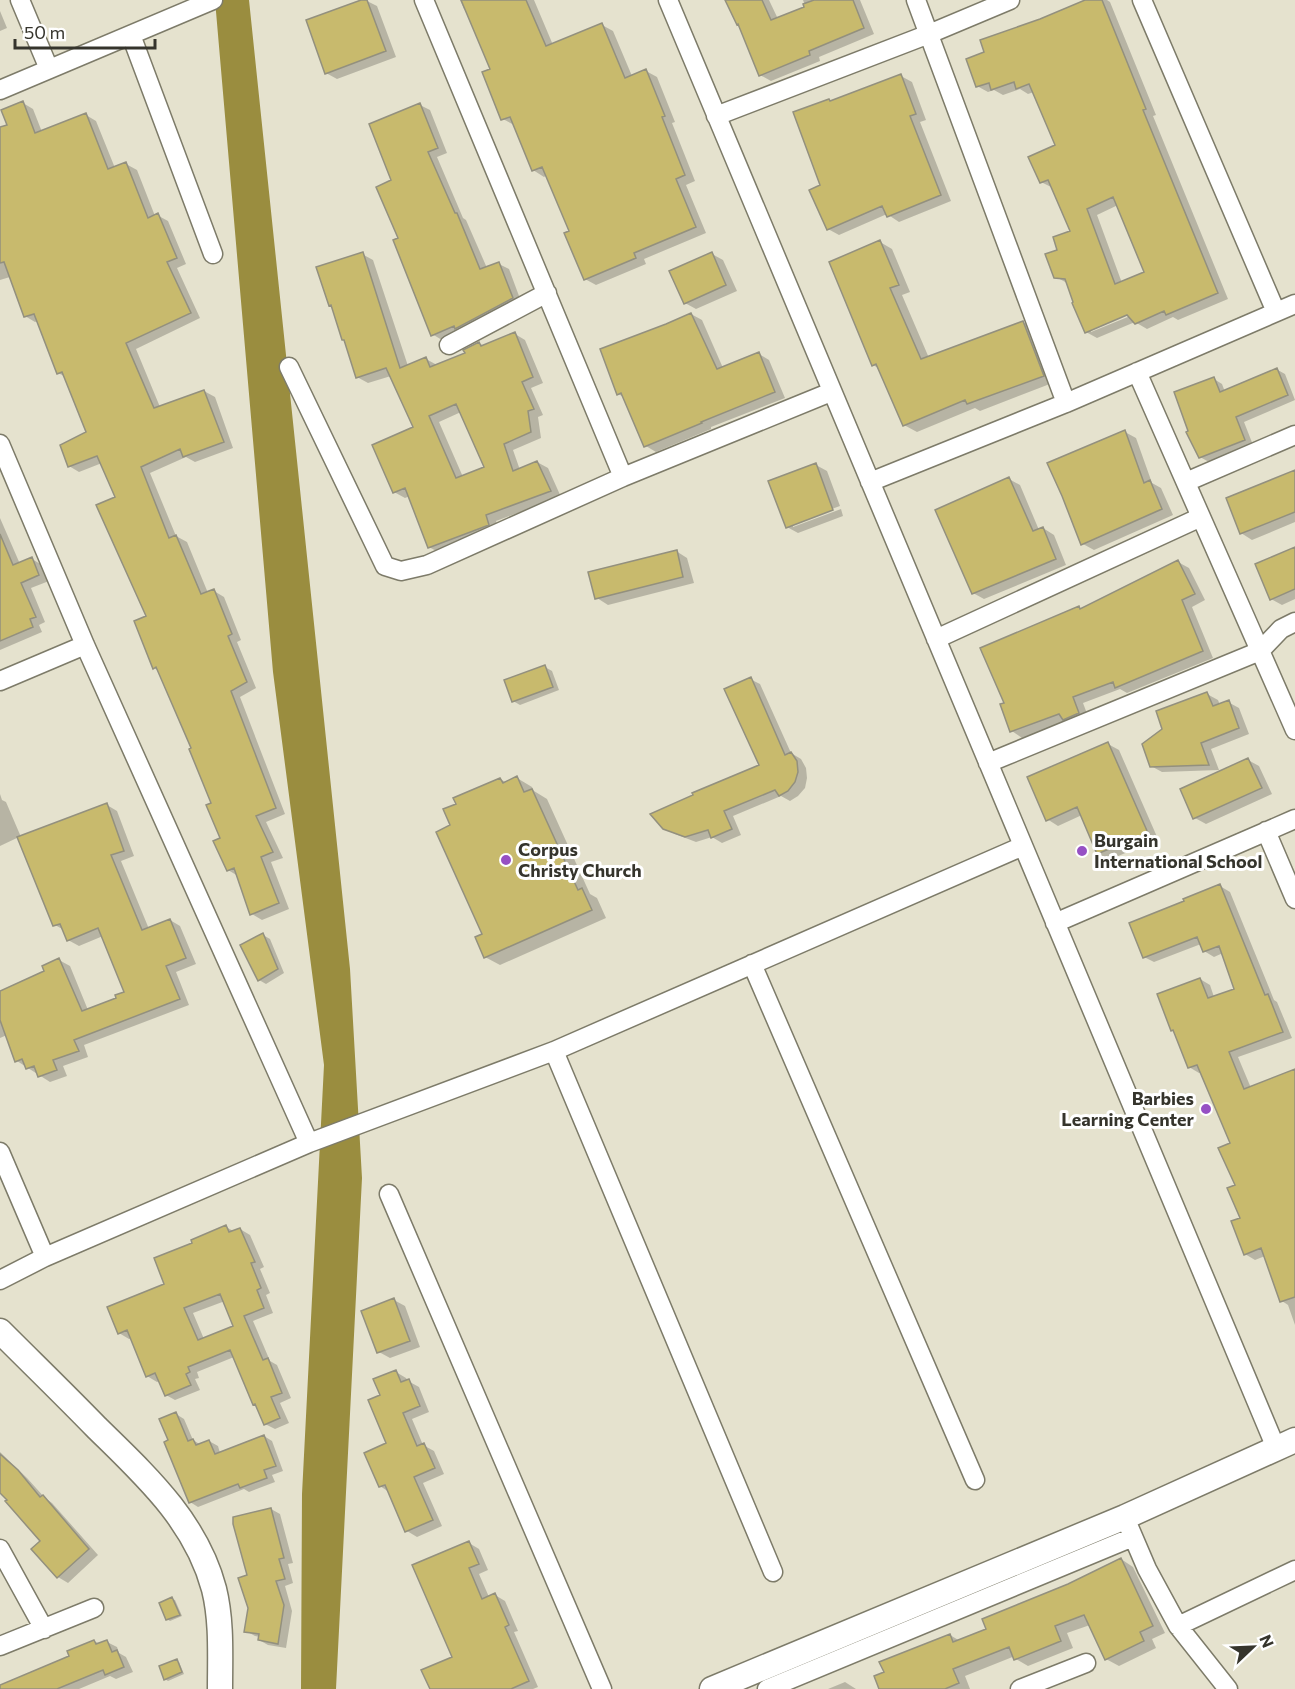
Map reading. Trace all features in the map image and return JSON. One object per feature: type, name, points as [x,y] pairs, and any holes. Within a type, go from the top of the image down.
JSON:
[{"type":"street","points":[[20,0],[49,69]]},
{"type":"street","points":[[0,90],[213,0]]},
{"type":"street","points":[[424,0],[624,477]]},
{"type":"street","points":[[668,0],[1055,923],[1285,1444],[1129,1527],[766,1689]]},
{"type":"street","points":[[916,0],[1066,404]]},
{"type":"street","points":[[716,116],[929,34],[1010,0]]},
{"type":"street","points":[[1142,0],[1276,312]]},
{"type":"street","points":[[131,34],[213,254]]},
{"type":"street","points":[[448,345],[547,294]]},
{"type":"street","points":[[870,482],[1066,404],[1295,304]]},
{"type":"street","points":[[289,366],[385,566],[400,571],[427,565],[624,477],[831,392]]},
{"type":"street","points":[[1137,372],[1295,730]]},
{"type":"street","points":[[1186,482],[1295,435]]},
{"type":"street","points":[[0,444],[85,645],[312,1142]]},
{"type":"street","points":[[936,639],[1201,517]]},
{"type":"street","points":[[988,763],[1260,651],[1281,629],[1295,622]]},
{"type":"street","points":[[0,681],[85,645]]},
{"type":"street","points":[[1055,923],[1295,819]]},
{"type":"street","points":[[1266,831],[1295,899]]},
{"type":"street","points":[[0,1280],[45,1257],[312,1142],[554,1051],[1023,846]]},
{"type":"street","points":[[752,964],[975,1480]]},
{"type":"street","points":[[554,1051],[773,1572]]},
{"type":"street","points":[[0,1152],[45,1257]]},
{"type":"street","points":[[389,1194],[602,1689]]},
{"type":"street","points":[[0,1331],[140,1470],[166,1498],[188,1529],[204,1557],[214,1590],[220,1635],[220,1689]]},
{"type":"street","points":[[1129,1527],[1147,1569],[1178,1626],[1228,1689]]},
{"type":"street","points":[[712,1689],[1129,1527]]},
{"type":"street","points":[[0,1549],[44,1629]]},
{"type":"street","points":[[1178,1626],[1295,1570]]},
{"type":"street","points":[[0,1646],[94,1608]]},
{"type":"street","points":[[1020,1689],[1086,1663]]},
{"type":"shaded area","points":[[215,0],[249,0],[350,969],[362,1178],[336,1689],[301,1689],[302,1494],[324,1065],[273,672]]},
{"type":"building","points":[[361,0],[367,0],[386,51],[325,74],[306,20]]},
{"type":"building","points":[[461,0],[526,0],[546,46],[602,23],[625,78],[646,69],[685,175],[676,179],[696,227],[634,253],[636,258],[584,280],[564,233],[569,231],[542,167],[532,171],[510,117],[501,120],[482,72],[490,69]]},
{"type":"building","points":[[725,0],[762,0],[771,20],[804,7],[803,4],[814,0],[853,0],[864,28],[809,51],[810,55],[759,76],[738,24]]},
{"type":"building","points":[[1085,0],[1102,0],[1146,109],[1143,110],[1218,293],[1166,315],[1164,311],[1135,324],[1127,315],[1085,333],[1065,279],[1054,278],[1045,254],[1057,250],[1053,237],[1070,231],[1048,180],[1040,183],[1028,157],[1055,145],[1029,84],[1016,89],[1014,82],[991,90],[989,83],[976,87],[966,59],[984,52],[980,40]],"holes":[[[1113,197],[1144,272],[1115,284],[1087,209]]]},
{"type":"building","points":[[901,74],[916,114],[910,116],[941,195],[887,217],[882,206],[827,230],[809,190],[820,185],[793,112],[829,99],[830,101]]},
{"type":"building","points":[[23,101],[35,133],[86,113],[108,169],[126,162],[148,218],[158,213],[177,258],[167,262],[191,313],[126,343],[154,408],[204,390],[224,442],[183,457],[180,449],[141,467],[169,538],[176,535],[201,594],[214,589],[232,634],[228,636],[247,682],[231,691],[276,808],[256,816],[273,852],[261,857],[279,903],[250,915],[234,868],[227,871],[213,841],[220,838],[206,805],[211,803],[189,749],[191,748],[156,667],[153,669],[134,621],[146,616],[96,505],[115,497],[97,456],[68,467],[60,445],[86,432],[62,372],[57,374],[34,314],[24,317],[4,262],[0,263],[0,127],[7,125],[1,110]]},
{"type":"building","points":[[420,103],[438,148],[428,152],[480,269],[499,262],[513,298],[455,329],[454,326],[431,336],[393,240],[398,238],[376,187],[391,180],[369,124]]},
{"type":"building","points":[[880,240],[899,285],[890,288],[921,359],[1023,321],[1044,376],[967,404],[965,400],[903,426],[876,364],[872,366],[829,262]]},
{"type":"building","points":[[363,252],[400,368],[426,357],[430,367],[465,353],[463,350],[479,342],[481,346],[515,332],[533,377],[522,382],[534,409],[528,411],[531,432],[504,444],[513,471],[537,461],[551,491],[486,515],[489,525],[428,548],[405,488],[393,493],[372,445],[413,427],[386,368],[356,378],[316,267]],"holes":[[[456,404],[484,467],[456,478],[429,416]]]},
{"type":"building","points":[[712,252],[726,285],[684,304],[669,271]]},
{"type":"building","points":[[691,313],[717,369],[759,352],[775,392],[644,447],[621,393],[617,395],[600,349]]},
{"type":"building","points":[[1277,368],[1288,395],[1236,417],[1245,440],[1199,458],[1186,432],[1188,431],[1174,392],[1214,377],[1220,392]]},
{"type":"building","points":[[1125,430],[1144,483],[1150,480],[1162,509],[1081,545],[1047,463]]},
{"type":"building","points":[[816,463],[833,510],[786,528],[768,481]]},
{"type":"building","points":[[1295,470],[1295,512],[1240,534],[1226,498]]},
{"type":"building","points":[[1009,477],[1033,531],[1043,527],[1056,559],[972,594],[935,510]]},
{"type":"building","points":[[0,534],[13,565],[32,557],[39,575],[21,583],[36,617],[30,619],[33,627],[0,641]]},
{"type":"building","points":[[1295,547],[1295,589],[1270,600],[1255,564]]},
{"type":"building","points":[[677,550],[683,577],[595,599],[588,572]]},
{"type":"building","points":[[1178,560],[1195,594],[1182,600],[1203,651],[1115,688],[1113,682],[1073,697],[1079,713],[1063,720],[1059,714],[1010,732],[1000,704],[1004,703],[980,648],[1079,606],[1080,609]]},
{"type":"building","points":[[545,665],[553,687],[512,702],[504,680]]},
{"type":"building","points":[[751,677],[785,755],[791,752],[797,761],[798,772],[795,782],[788,791],[779,796],[775,790],[724,811],[732,829],[711,838],[708,830],[685,837],[663,829],[650,814],[693,795],[692,793],[759,765],[724,689]]},
{"type":"building","points":[[1207,692],[1213,706],[1229,700],[1239,728],[1201,743],[1209,765],[1150,767],[1142,744],[1162,729],[1156,711]]},
{"type":"building","points":[[1108,742],[1148,833],[1097,854],[1077,807],[1046,821],[1027,777]]},
{"type":"building","points":[[1248,758],[1262,788],[1193,819],[1180,789]]},
{"type":"building","name":"Corpus Christy Church","points":[[517,776],[524,792],[532,789],[578,890],[582,888],[592,910],[484,958],[475,937],[482,934],[436,832],[450,825],[443,809],[456,804],[453,798],[500,778],[503,783]]},
{"type":"building","points":[[107,803],[124,851],[111,855],[142,930],[170,919],[186,958],[166,966],[180,999],[74,1040],[79,1051],[53,1060],[57,1070],[38,1077],[34,1066],[26,1069],[22,1059],[15,1062],[0,1020],[0,991],[44,971],[42,966],[59,958],[82,1011],[116,998],[115,995],[124,992],[98,928],[67,941],[60,924],[53,926],[17,837]]},
{"type":"building","points":[[1220,884],[1265,995],[1268,994],[1283,1032],[1229,1052],[1244,1089],[1295,1069],[1295,1297],[1280,1302],[1261,1248],[1244,1255],[1231,1221],[1240,1218],[1227,1188],[1235,1185],[1218,1148],[1230,1143],[1197,1065],[1188,1068],[1157,994],[1200,978],[1208,998],[1234,989],[1219,946],[1203,952],[1197,937],[1143,958],[1129,923]]},
{"type":"building","points":[[263,933],[278,969],[258,981],[240,945]]},
{"type":"building","points":[[226,1225],[229,1232],[240,1228],[255,1262],[251,1263],[261,1288],[257,1290],[264,1308],[244,1316],[263,1360],[268,1358],[282,1393],[271,1397],[280,1418],[264,1425],[230,1350],[188,1367],[190,1372],[186,1374],[191,1385],[165,1396],[155,1373],[146,1377],[127,1330],[118,1334],[107,1307],[164,1284],[154,1258],[192,1243],[191,1240]],"holes":[[[220,1294],[233,1326],[198,1340],[184,1308]]]},
{"type":"building","points":[[394,1298],[410,1341],[377,1353],[361,1311]]},
{"type":"building","points":[[396,1370],[401,1382],[409,1379],[420,1406],[403,1413],[417,1446],[424,1443],[435,1468],[414,1477],[433,1520],[405,1532],[385,1485],[379,1487],[364,1453],[386,1443],[368,1400],[380,1395],[373,1379]]},
{"type":"building","points":[[176,1412],[188,1441],[193,1439],[196,1445],[209,1440],[215,1454],[264,1435],[276,1466],[264,1470],[267,1478],[240,1488],[238,1484],[189,1503],[164,1442],[168,1440],[159,1419]]},
{"type":"building","points":[[0,1454],[18,1470],[40,1497],[43,1495],[89,1549],[57,1578],[31,1549],[40,1541],[0,1493]]},
{"type":"building","points":[[271,1508],[284,1558],[279,1559],[285,1579],[276,1581],[284,1605],[278,1644],[258,1640],[259,1634],[244,1632],[248,1608],[238,1578],[247,1575],[233,1524],[233,1517]]},
{"type":"building","points":[[469,1541],[479,1564],[469,1568],[482,1599],[495,1593],[509,1625],[505,1627],[529,1681],[511,1689],[430,1689],[421,1670],[452,1657],[412,1565]]},
{"type":"building","points":[[1121,1558],[1153,1626],[1140,1632],[1144,1641],[1105,1660],[1084,1615],[1055,1626],[1061,1641],[1014,1660],[1009,1647],[953,1669],[959,1683],[945,1689],[879,1689],[874,1676],[884,1672],[879,1662],[950,1634],[953,1642],[986,1629],[982,1619],[1068,1584]]},
{"type":"building","points":[[172,1597],[180,1615],[166,1620],[159,1603]]},
{"type":"building","points":[[94,1640],[96,1644],[107,1640],[112,1652],[117,1650],[124,1667],[105,1675],[103,1670],[57,1689],[0,1689],[0,1685],[69,1656],[67,1651]]},
{"type":"building","points":[[177,1659],[182,1672],[164,1680],[159,1666]]},
{"type":"place","name":"Burgain International School","points":[[1082,851]]},
{"type":"place","name":"Corpus Christy Church","points":[[506,860]]},
{"type":"place","name":"Barbies Learning Center","points":[[1206,1109]]}]
